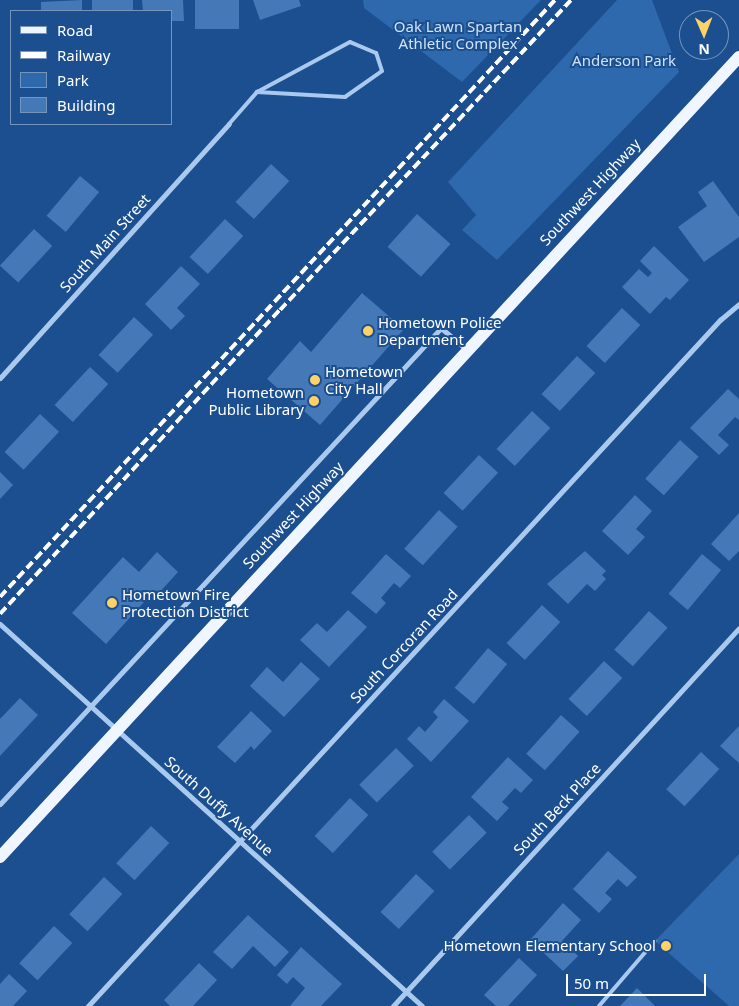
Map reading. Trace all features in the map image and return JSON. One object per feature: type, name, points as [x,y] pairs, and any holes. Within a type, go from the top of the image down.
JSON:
[{"type":"main road","name":"Southwest Highway","points":[[0,857],[739,57]]},
{"type":"street","name":"South Main Street","points":[[0,378],[229,124]]},
{"type":"street","name":"South Corcoran Road","points":[[88,1006],[720,320],[739,304]]},
{"type":"street","name":"Southwest Highway","points":[[0,804],[441,328],[467,350]]},
{"type":"street","name":"South Duffy Avenue","points":[[0,624],[422,1006]]},
{"type":"street","name":"South Beck Place","points":[[393,1006],[739,628]]},
{"type":"lane","points":[[229,124],[258,92],[350,42],[376,53],[382,72],[345,97],[258,92]]},
{"type":"lane","points":[[599,1006],[655,941]]},
{"type":"green space","name":"Oak Lawn Spartan Athletic Complex","points":[[363,0],[541,0],[462,82],[364,8]]},
{"type":"green space","name":"Anderson Park","points":[[617,0],[652,0],[679,72],[497,260],[462,230],[476,215],[448,182]]},
{"type":"green space","points":[[739,854],[739,1006],[729,1006],[655,941]]},
{"type":"building","points":[[82,0],[82,10],[41,10],[41,2]]},
{"type":"building","points":[[92,0],[133,0],[133,10],[92,10]]},
{"type":"building","points":[[142,0],[183,0],[184,21],[172,21],[172,10],[143,10]]},
{"type":"building","points":[[195,0],[239,0],[239,29],[195,29]]},
{"type":"building","points":[[253,0],[299,0],[301,6],[260,20]]},
{"type":"building","points":[[271,164],[289,181],[254,219],[236,202]]},
{"type":"building","points":[[80,176],[99,192],[66,232],[47,216]]},
{"type":"building","points":[[713,181],[739,217],[739,237],[704,262],[678,227],[707,206],[698,192]]},
{"type":"building","points":[[417,214],[450,244],[421,277],[388,247]]},
{"type":"building","points":[[225,219],[243,236],[208,274],[190,257]]},
{"type":"building","points":[[34,229],[52,246],[18,283],[0,265]]},
{"type":"building","points":[[654,246],[689,280],[670,300],[666,297],[650,314],[622,287],[639,269],[648,277],[652,273],[640,261]]},
{"type":"building","points":[[181,266],[200,284],[177,308],[185,316],[171,330],[145,304]]},
{"type":"building","points":[[362,293],[404,329],[320,425],[267,379],[300,341],[311,352]]},
{"type":"building","points":[[622,308],[640,325],[605,363],[587,346]]},
{"type":"building","points":[[134,317],[153,335],[118,373],[99,355]]},
{"type":"building","points":[[577,356],[595,373],[560,411],[542,394]]},
{"type":"building","points":[[90,367],[108,384],[73,422],[55,405]]},
{"type":"building","points":[[728,389],[739,399],[739,420],[735,417],[718,435],[729,445],[719,455],[690,428]]},
{"type":"building","points":[[532,411],[550,428],[515,466],[497,449]]},
{"type":"building","points":[[40,414],[59,432],[24,470],[5,452]]},
{"type":"building","points":[[680,440],[699,457],[664,495],[645,479]]},
{"type":"building","points":[[479,455],[498,473],[463,511],[444,493]]},
{"type":"building","points":[[0,472],[13,485],[0,499]]},
{"type":"building","points":[[635,495],[652,511],[636,529],[645,537],[628,555],[602,531]]},
{"type":"building","points":[[439,510],[458,527],[423,565],[404,549]]},
{"type":"building","points":[[739,513],[739,551],[729,561],[711,544]]},
{"type":"building","points":[[585,551],[606,571],[602,575],[606,579],[595,591],[587,584],[568,604],[547,584]]},
{"type":"building","name":"Hometown Fire Protection District","points":[[157,552],[178,572],[159,593],[155,590],[106,644],[72,613],[123,557],[139,572]]},
{"type":"building","points":[[386,554],[411,576],[400,588],[394,583],[381,598],[386,603],[376,614],[351,593]]},
{"type":"building","points":[[702,554],[721,570],[688,610],[669,594]]},
{"type":"building","points":[[542,605],[560,622],[525,660],[507,643]]},
{"type":"building","points":[[348,610],[367,627],[329,667],[300,640],[317,623],[327,632]]},
{"type":"building","points":[[649,611],[668,628],[633,666],[614,650]]},
{"type":"building","points":[[488,648],[507,664],[474,704],[455,688]]},
{"type":"building","points":[[604,661],[622,678],[587,716],[569,699]]},
{"type":"building","points":[[301,662],[320,679],[284,717],[250,686],[267,667],[283,682]]},
{"type":"building","points":[[20,698],[38,715],[0,756],[0,719]]},
{"type":"building","points":[[444,699],[469,721],[431,762],[407,739],[419,726],[425,732],[438,717],[433,712]]},
{"type":"building","points":[[251,711],[272,731],[254,750],[251,746],[235,763],[217,747]]},
{"type":"building","points":[[561,715],[580,732],[545,770],[526,754]]},
{"type":"building","points":[[739,726],[739,763],[720,746]]},
{"type":"building","points":[[396,748],[414,766],[377,802],[359,785]]},
{"type":"building","points":[[701,752],[719,769],[685,806],[666,789]]},
{"type":"building","points":[[508,757],[533,780],[521,793],[515,788],[502,802],[509,808],[497,821],[471,797]]},
{"type":"building","points":[[350,798],[368,815],[333,853],[315,836]]},
{"type":"building","points":[[469,815],[487,833],[450,869],[432,852]]},
{"type":"building","points":[[151,826],[169,843],[135,880],[116,863]]},
{"type":"building","points":[[608,851],[637,877],[627,887],[618,879],[605,893],[612,899],[599,913],[573,889]]},
{"type":"building","points":[[416,874],[434,891],[399,929],[381,912]]},
{"type":"building","points":[[104,877],[122,894],[88,931],[69,914]]},
{"type":"building","points":[[563,903],[581,920],[562,941],[578,956],[563,971],[530,940]]},
{"type":"building","points":[[248,915],[289,952],[275,967],[253,946],[232,969],[213,952]]},
{"type":"building","points":[[54,926],[72,943],[38,980],[19,963]]},
{"type":"building","points":[[301,947],[342,984],[321,1006],[290,1006],[305,988],[293,977],[287,984],[277,975]]},
{"type":"building","points":[[519,958],[537,975],[508,1006],[496,1006],[484,995]]},
{"type":"building","points":[[199,963],[217,980],[193,1006],[170,1006],[164,1000]]},
{"type":"building","points":[[9,974],[27,991],[13,1006],[0,1006],[0,984]]},
{"type":"building","points":[[637,988],[655,1006],[620,1006]]},
{"type":"railway","points":[[0,597],[555,0]]},
{"type":"railway","points":[[0,614],[280,310],[571,0]]},
{"type":"place","name":"Hometown Police Department","points":[[368,331]]},
{"type":"place","name":"Hometown City Hall","points":[[315,380]]},
{"type":"place","name":"Hometown Public Library","points":[[314,401]]},
{"type":"place","name":"Hometown Fire Protection District","points":[[112,603]]},
{"type":"place","name":"Hometown Elementary School","points":[[666,946]]}]
